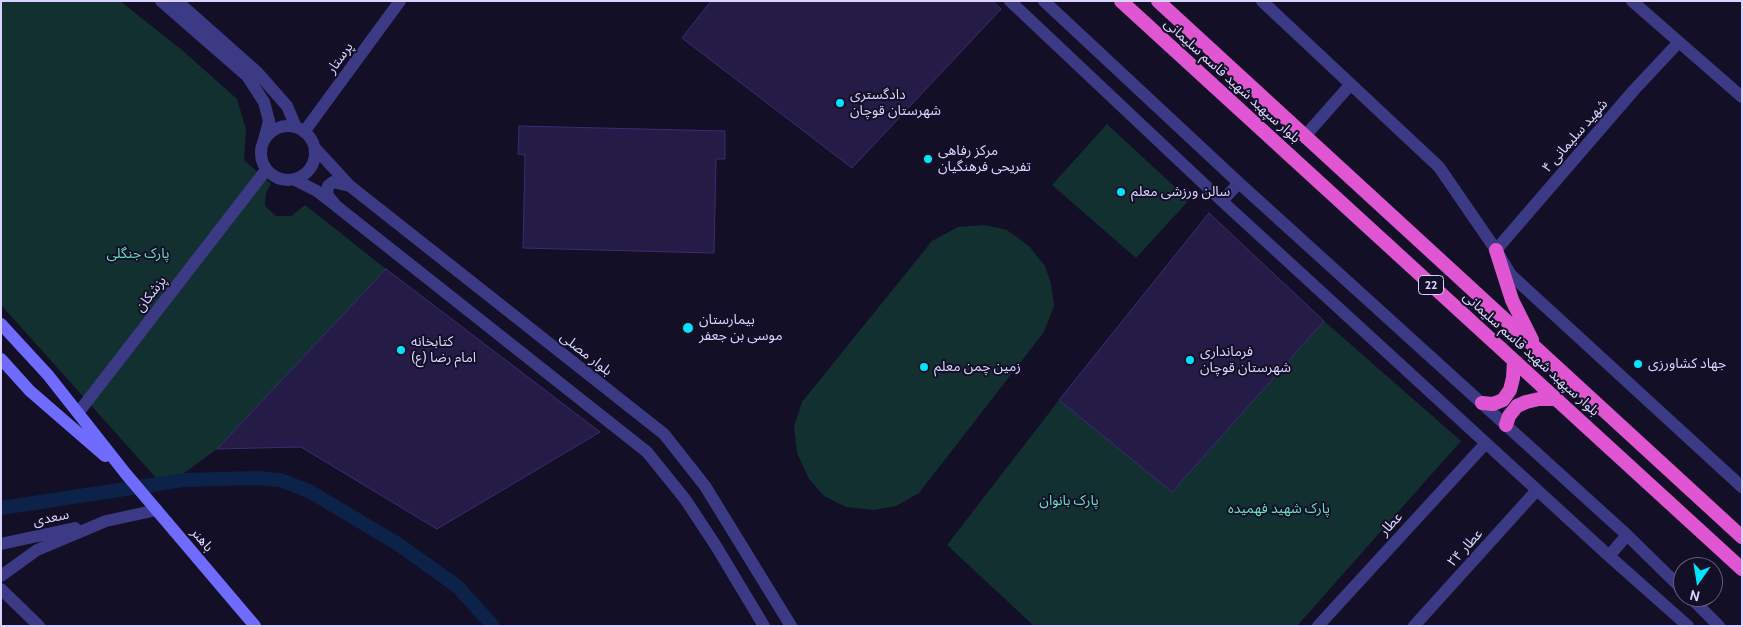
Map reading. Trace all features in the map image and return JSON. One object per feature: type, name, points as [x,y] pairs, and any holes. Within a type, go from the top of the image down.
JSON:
[{"type":"highway","name":"بلوار سپهبد شهید قاسم سلیمانی","points":[[1121,1],[1742,569]]},
{"type":"highway","name":"بلوار سپهبد شهید قاسم سلیمانی","points":[[1158,1],[1742,537]]},
{"type":"highway","points":[[1496,250],[1512,300],[1536,348]]},
{"type":"highway","points":[[1482,403],[1493,404],[1503,400],[1510,390],[1514,360]]},
{"type":"highway","points":[[1506,425],[1509,416],[1517,406],[1538,399],[1557,399]]},
{"type":"main road","name":"باهنر","points":[[1,324],[48,375],[126,474],[255,626]]},
{"type":"main road","name":"باهنر","points":[[1,359],[30,391],[126,474]]},
{"type":"street","name":"پرستار","points":[[300,130],[400,1]]},
{"type":"street","points":[[1010,1],[1222,201],[1609,556],[1688,626]]},
{"type":"street","points":[[1044,1],[1239,184],[1627,535],[1673,580]]},
{"type":"street","points":[[1262,1],[1439,167],[1511,274],[1742,487]]},
{"type":"street","points":[[1632,1],[1742,97]]},
{"type":"street","points":[[170,3],[257,72],[287,106],[300,130]]},
{"type":"street","points":[[170,3],[247,76],[264,102],[269,121],[261,155],[266,170],[274,177],[284,180],[295,180],[316,191],[335,205],[647,452],[685,499],[706,530],[764,626]]},
{"type":"street","name":"شهید سلیمانی ۴","points":[[1496,250],[1634,90],[1679,42]]},
{"type":"street","points":[[1305,136],[1351,84]]},
{"type":"street","points":[[264,140],[275,130],[289,126],[300,130],[311,139],[315,148],[315,158],[311,168],[295,180]]},
{"type":"street","name":"بلوار مصلی","points":[[315,148],[350,186],[664,434],[705,486],[791,626]]},
{"type":"street","name":"پزشکان","points":[[78,413],[266,170]]},
{"type":"street","points":[[335,205],[328,195],[328,186],[333,182],[350,186]]},
{"type":"street","points":[[1222,201],[1239,184]]},
{"type":"street","name":"عطار","points":[[1318,626],[1486,443]]},
{"type":"street","name":"عطار ۲۴","points":[[1423,623],[1537,490]]},
{"type":"street","points":[[1,576],[37,550],[106,521],[157,510]]},
{"type":"street","name":"سعدی","points":[[1,544],[106,521]]},
{"type":"street","points":[[1609,556],[1627,535]]},
{"type":"street","points":[[1,589],[39,626]]},
{"type":"street","points":[[1700,607],[1719,626]]},
{"type":"green space","name":"پارک جنگلی","points":[[1,1],[120,1],[182,50],[237,99],[246,129],[244,160],[271,184],[266,193],[265,206],[276,216],[291,216],[305,205],[386,269],[217,449],[183,474],[158,480],[1,305]]},
{"type":"green space","name":"سالن ورزشی معلم","points":[[1107,124],[1189,200],[1136,258],[1052,185]]},
{"type":"green space","name":"زمین چمن معلم","points":[[985,225],[1007,230],[1029,246],[1045,266],[1051,284],[1054,306],[1044,332],[919,493],[896,506],[874,510],[846,507],[824,496],[809,479],[797,453],[794,427],[802,402],[932,241],[958,227]]},
{"type":"green space","name":"پارک شهید فهمیده","points":[[1324,321],[1461,441],[1297,626],[1034,626],[947,545],[1059,400],[1172,492]]},
{"type":"building","name":"دادگستری شهرستان قوچان","points":[[711,1],[992,1],[1001,9],[852,168],[682,38]]},
{"type":"building","points":[[519,126],[725,131],[725,159],[716,159],[714,253],[523,248],[525,155],[518,154]]},
{"type":"building","name":"فرمانداری شهرستان قوچان","points":[[1209,213],[1324,321],[1172,492],[1059,400]]},
{"type":"building","name":"کتابخانه امام رضا (ع)","points":[[386,269],[600,432],[437,529],[301,447],[217,449]]},
{"type":"waterway","points":[[1,508],[184,480],[257,478],[280,480],[309,491],[398,544],[457,586],[493,626]]},
{"type":"place","name":"دادگستری شهرستان قوچان","points":[[840,103]]},
{"type":"place","name":"مرکز رفاهی تفریحی فرهنگیان","points":[[928,159]]},
{"type":"place","name":"سالن ورزشی معلم","points":[[1121,192]]},
{"type":"place","name":"بیمارستان موسی بن جعفر","points":[[688,328]]},
{"type":"place","name":"کتابخانه امام رضا (ع)","points":[[401,350]]},
{"type":"place","name":"فرمانداری شهرستان قوچان","points":[[1190,360]]},
{"type":"place","name":"جهاد کشاورزی","points":[[1638,364]]},
{"type":"place","name":"زمین چمن معلم","points":[[924,367]]},
{"type":"park label","name":"پارک بانوان","points":[[1069,501]]}]
